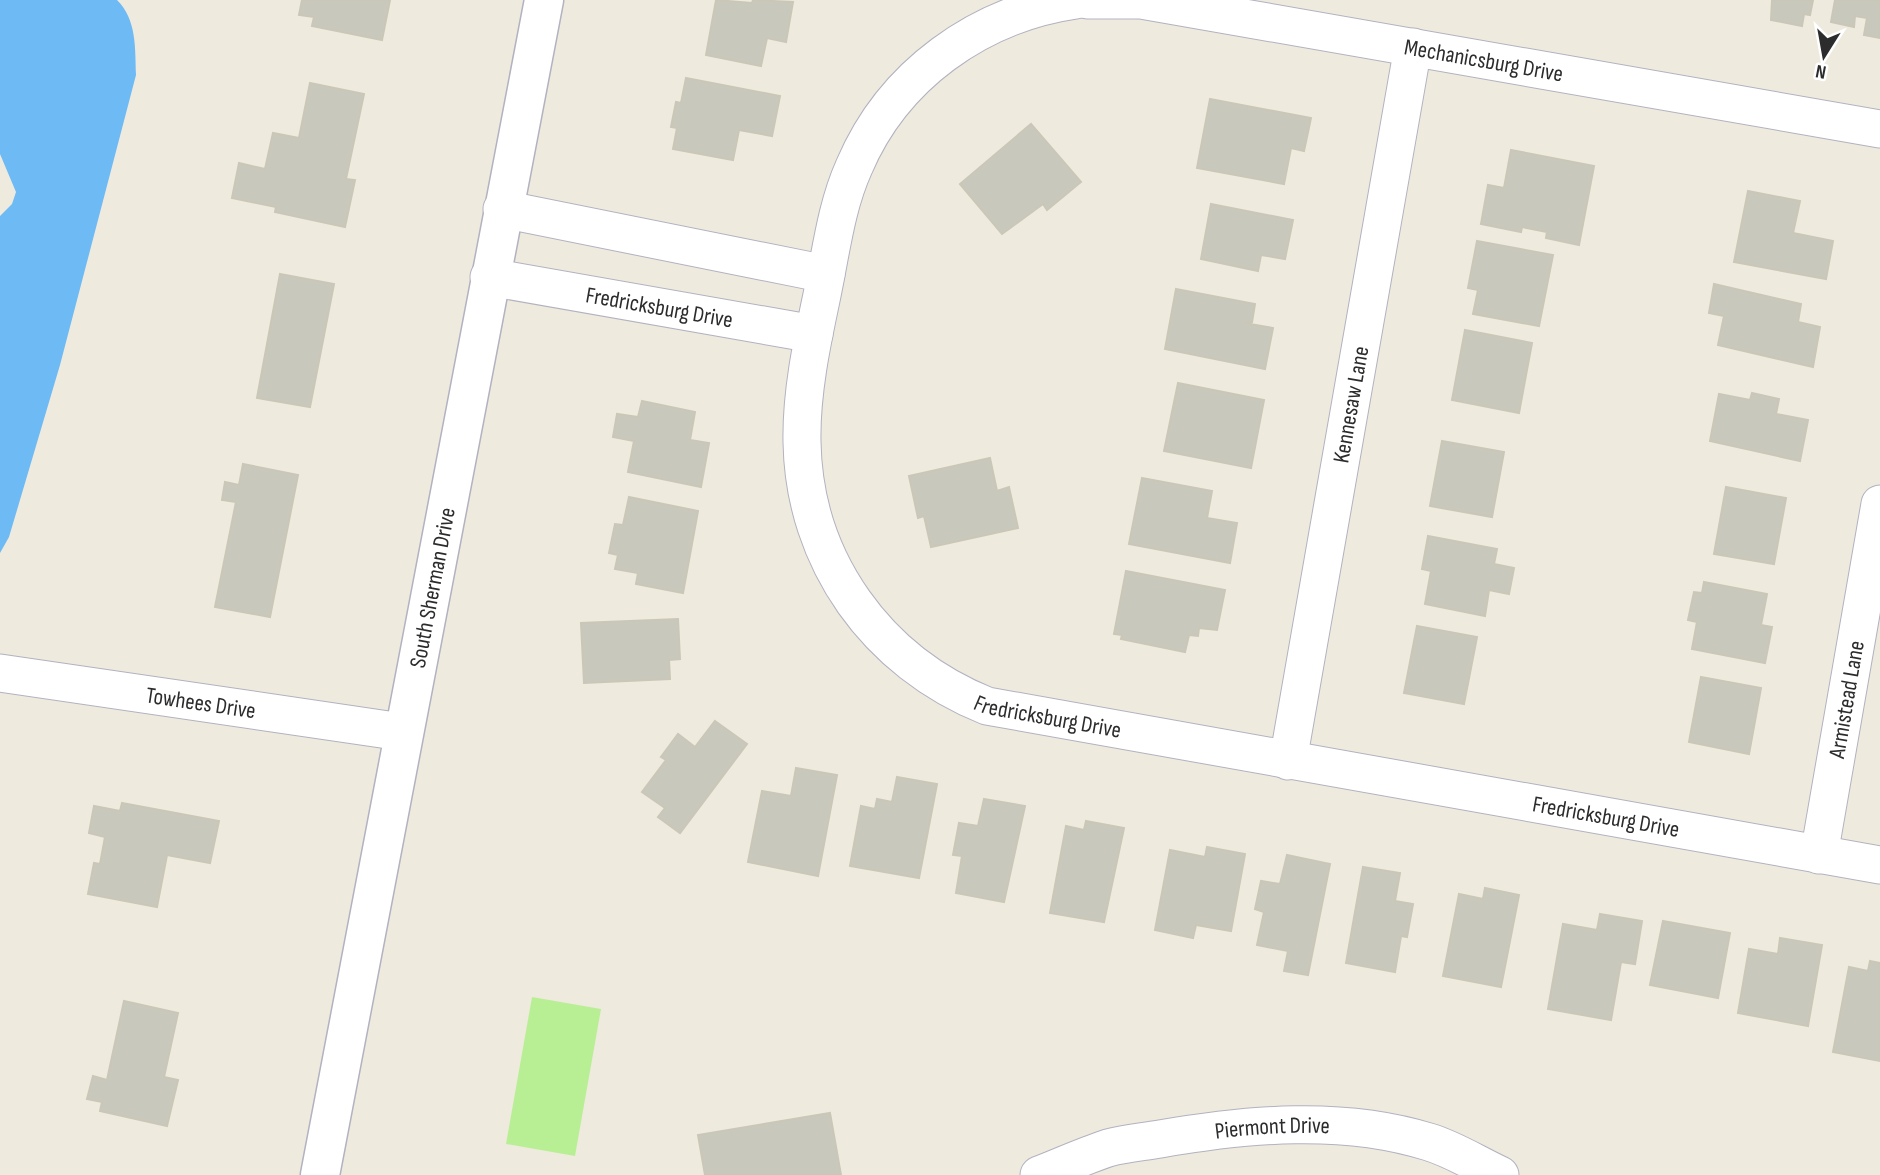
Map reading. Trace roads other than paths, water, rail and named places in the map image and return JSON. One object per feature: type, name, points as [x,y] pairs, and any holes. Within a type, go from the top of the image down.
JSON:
[{"type":"street","name":"South Sherman Drive","points":[[320,1175],[402,732],[544,0]]},
{"type":"street","points":[[814,334],[839,212],[854,166],[871,132],[902,92],[925,68],[968,36],[1027,11],[1076,0]]},
{"type":"street","name":"Mechanicsburg Drive","points":[[1087,0],[1141,0],[1880,129]]},
{"type":"street","name":"Kennesaw Lane","points":[[1289,761],[1413,47]]},
{"type":"street","points":[[502,209],[826,274]]},
{"type":"street","name":"Fredricksburg Drive","points":[[489,277],[814,334],[802,441],[804,479],[812,518],[831,568],[873,627],[914,666],[942,684],[987,706],[1880,865]]},
{"type":"street","name":"Armistead Lane","points":[[1819,855],[1880,504]]},
{"type":"street","name":"Towhees Drive","points":[[0,673],[402,732]]},
{"type":"street","name":"Piermont Drive","points":[[1039,1175],[1110,1148],[1133,1143],[1192,1133],[1301,1125],[1358,1127],[1428,1141],[1468,1156],[1500,1175]]},
{"type":"water","points":[[0,0],[117,0],[132,25],[136,75],[60,365],[9,537],[0,553],[0,216],[12,204],[16,192],[0,154]]}]
